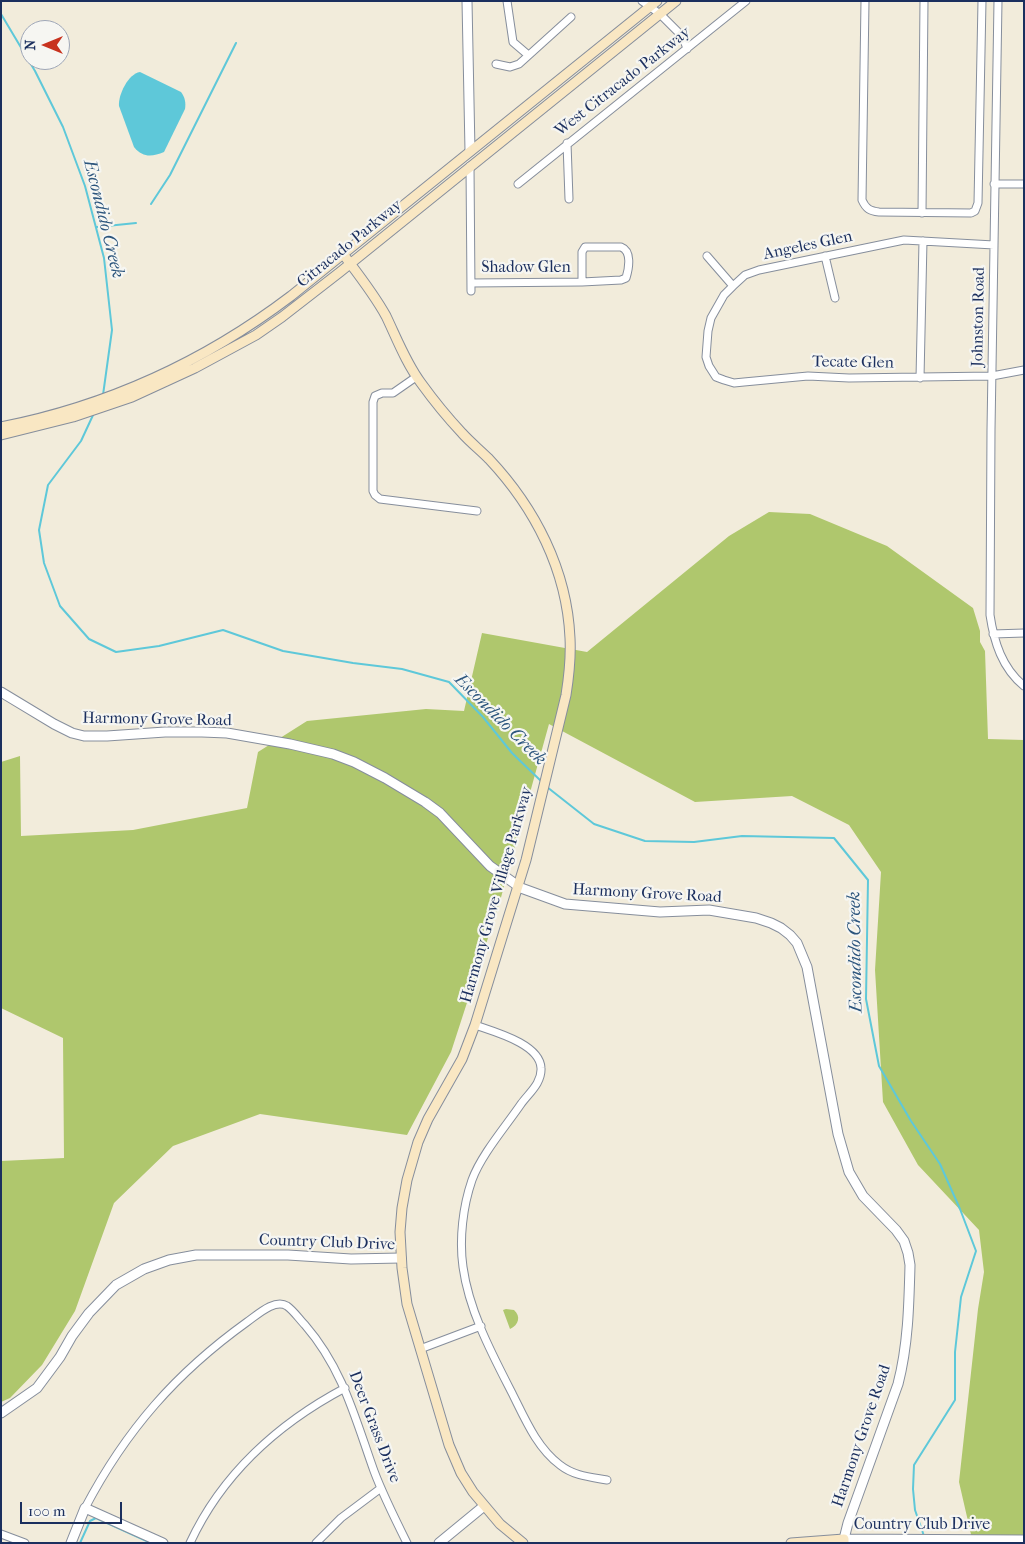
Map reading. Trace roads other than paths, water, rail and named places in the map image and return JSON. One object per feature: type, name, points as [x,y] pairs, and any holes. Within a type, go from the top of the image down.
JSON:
[{"type":"main road","name":"Citracado Parkway","points":[[1,435],[73,413],[204,363],[256,334],[282,317],[350,264],[676,1]]},
{"type":"main road","name":"Citracado Parkway","points":[[163,379],[240,332],[284,301],[491,134],[649,3]]},
{"type":"main road","points":[[470,166],[471,157],[489,142],[491,134]]},
{"type":"main road","name":"Harmony Grove Village Parkway","points":[[343,254],[376,299],[416,377],[435,403],[462,434],[490,460],[530,509],[548,544],[558,571],[566,605],[570,637],[570,668],[566,695],[526,860],[475,1025],[462,1059],[428,1119],[414,1156],[407,1180],[401,1214],[401,1258]]},
{"type":"main road","name":"Citracado Parkway","points":[[1,427],[73,413]]},
{"type":"main road","name":"Country Club Drive","points":[[401,1258],[407,1304],[443,1428],[454,1459],[484,1506],[500,1524],[523,1543]]},
{"type":"main road","name":"Country Club Drive","points":[[790,1543],[816,1540],[844,1541]]},
{"type":"street","points":[[467,1],[470,151]]},
{"type":"street","points":[[507,1],[512,42],[527,54]]},
{"type":"street","name":"West Citracado Parkway","points":[[518,184],[746,1]]},
{"type":"street","points":[[865,1],[862,200],[866,208],[872,212],[970,214],[976,211],[978,203],[982,1]]},
{"type":"street","points":[[922,213],[924,1]]},
{"type":"street","name":"Johnston Road","points":[[998,1],[994,184],[990,615],[996,646],[1009,671],[1024,686]]},
{"type":"street","points":[[649,3],[683,37],[687,49]]},
{"type":"street","points":[[496,64],[515,66],[571,17]]},
{"type":"street","points":[[568,143],[569,199]]},
{"type":"street","points":[[470,166],[471,291]]},
{"type":"street","points":[[994,184],[1024,184]]},
{"type":"street","name":"Angeles Glen","points":[[716,377],[706,357],[708,331],[716,307],[724,295],[745,275],[759,270],[904,240],[994,245]]},
{"type":"street","points":[[920,378],[923,241]]},
{"type":"street","name":"Shadow Glen","points":[[471,282],[582,282],[621,280],[626,278],[628,271],[628,254],[625,249],[621,247],[585,247],[582,252],[582,282]]},
{"type":"street","points":[[707,256],[733,286]]},
{"type":"street","points":[[826,256],[835,298]]},
{"type":"street","name":"Tecate Glen","points":[[716,377],[734,383],[808,376],[849,378],[992,376],[1024,370]]},
{"type":"street","points":[[416,377],[393,393],[382,393],[375,396],[373,491],[380,499],[477,511]]},
{"type":"street","points":[[993,634],[1024,633]]},
{"type":"street","name":"Harmony Grove Road","points":[[1,692],[54,724],[72,733],[84,736],[165,732],[227,733],[297,745],[333,754],[385,778],[425,802],[440,813],[490,866],[518,885],[565,904],[660,912],[709,910],[756,918],[771,923],[790,934],[797,943],[807,967],[838,1134],[848,1172],[862,1196],[896,1230],[904,1241],[910,1265],[902,1370],[848,1523],[844,1541]]},
{"type":"street","points":[[475,1025],[530,1048],[538,1058],[541,1067],[540,1079],[537,1084],[504,1128],[476,1172],[467,1200],[462,1240],[463,1266],[469,1293],[498,1365],[541,1446],[559,1465],[575,1474],[607,1480]]},
{"type":"street","name":"Country Club Drive","points":[[1,1413],[37,1388],[89,1313],[116,1285],[144,1269],[170,1260],[196,1255],[288,1255],[351,1259],[401,1258]]},
{"type":"street","name":"Deer Grass Drive","points":[[71,1543],[85,1508],[103,1476],[147,1413],[169,1388],[219,1343],[270,1307],[278,1304],[288,1307],[318,1341],[333,1364],[345,1388],[381,1488],[407,1543]]},
{"type":"street","points":[[420,1349],[481,1326]]},
{"type":"street","points":[[190,1543],[213,1501],[255,1452],[303,1413],[345,1388]]},
{"type":"street","points":[[316,1543],[341,1518],[381,1488]]},
{"type":"street","points":[[439,1543],[484,1506]]},
{"type":"street","points":[[85,1508],[163,1543]]},
{"type":"street","points":[[1,1534],[25,1543]]},
{"type":"street","name":"Country Club Drive","points":[[844,1541],[1024,1540]]},
{"type":"water","points":[[140,72],[181,92],[185,102],[185,109],[164,152],[152,156],[144,155],[134,147],[119,106],[120,96],[128,81]]},
{"type":"waterway","name":"Escondido Creek","points":[[1,14],[35,71],[63,127],[85,186],[104,258],[112,330],[103,395]]},
{"type":"waterway","points":[[151,204],[170,175],[236,43]]},
{"type":"waterway","points":[[97,227],[136,223]]},
{"type":"waterway","name":"Escondido Creek","points":[[94,413],[81,441],[48,485],[39,530],[44,563],[60,606],[89,639],[116,652],[159,646],[223,630],[283,651],[402,669],[449,682],[483,717],[512,753],[542,782]]},
{"type":"waterway","name":"Escondido Creek","points":[[547,787],[594,824],[645,841],[694,842],[742,836],[834,838],[868,880],[866,999],[879,1066],[911,1121],[940,1164],[976,1251],[961,1297],[955,1352],[955,1400],[914,1465],[913,1489],[915,1510],[924,1536]]},
{"type":"waterway","points":[[80,1543],[90,1521],[96,1518],[151,1543]]}]
